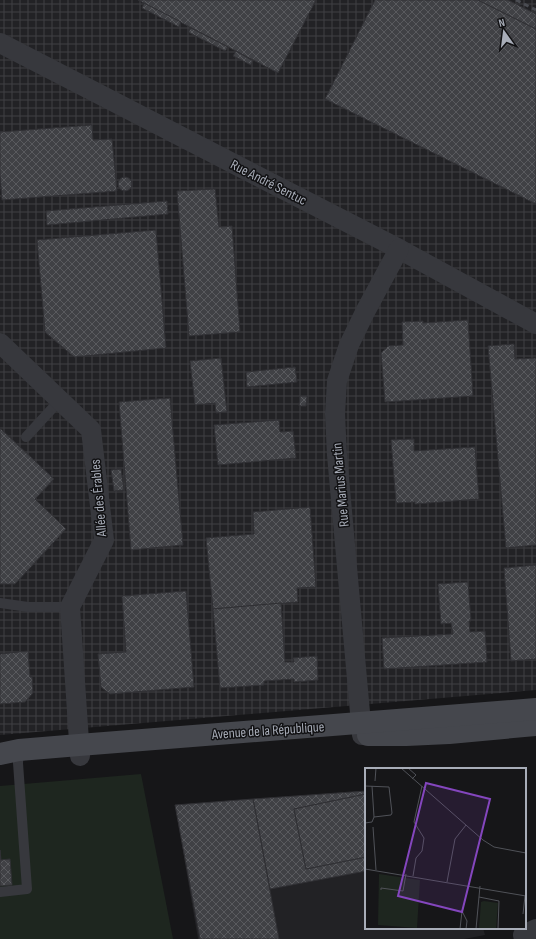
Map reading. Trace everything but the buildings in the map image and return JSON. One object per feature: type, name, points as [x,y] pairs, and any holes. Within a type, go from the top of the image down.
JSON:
[{"type":"main road","name":"Avenue de la République","points":[[9,758],[362,729],[536,709]]},
{"type":"main road","name":"Avenue de la République","points":[[362,729],[406,735],[435,734],[536,725]]},
{"type":"street","name":"Rue André Sentuc","points":[[0,43],[399,249],[536,324]]},
{"type":"street","name":"Rue Marius Martin","points":[[362,729],[337,455],[335,414],[337,381],[349,345],[399,249]]},
{"type":"street","name":"Allée des Érables","points":[[0,343],[91,430],[104,540],[70,607]]},
{"type":"street","points":[[70,607],[80,751]]},
{"type":"street","points":[[524,939],[523,935],[536,929]]},
{"type":"lane","points":[[26,437],[60,400]]},
{"type":"lane","points":[[0,603],[28,607],[70,607]]},
{"type":"lane","points":[[0,892],[26,889],[9,758]]},
{"type":"shaded area","points":[[0,0],[536,0],[536,690],[0,735]]},
{"type":"shaded area","points":[[141,774],[173,939],[0,939],[0,786]]},
{"type":"shaded area","points":[[365,791],[365,929],[483,929],[485,935],[464,939],[198,939],[175,805]]},
{"type":"railway","points":[[516,0],[536,10]]}]
